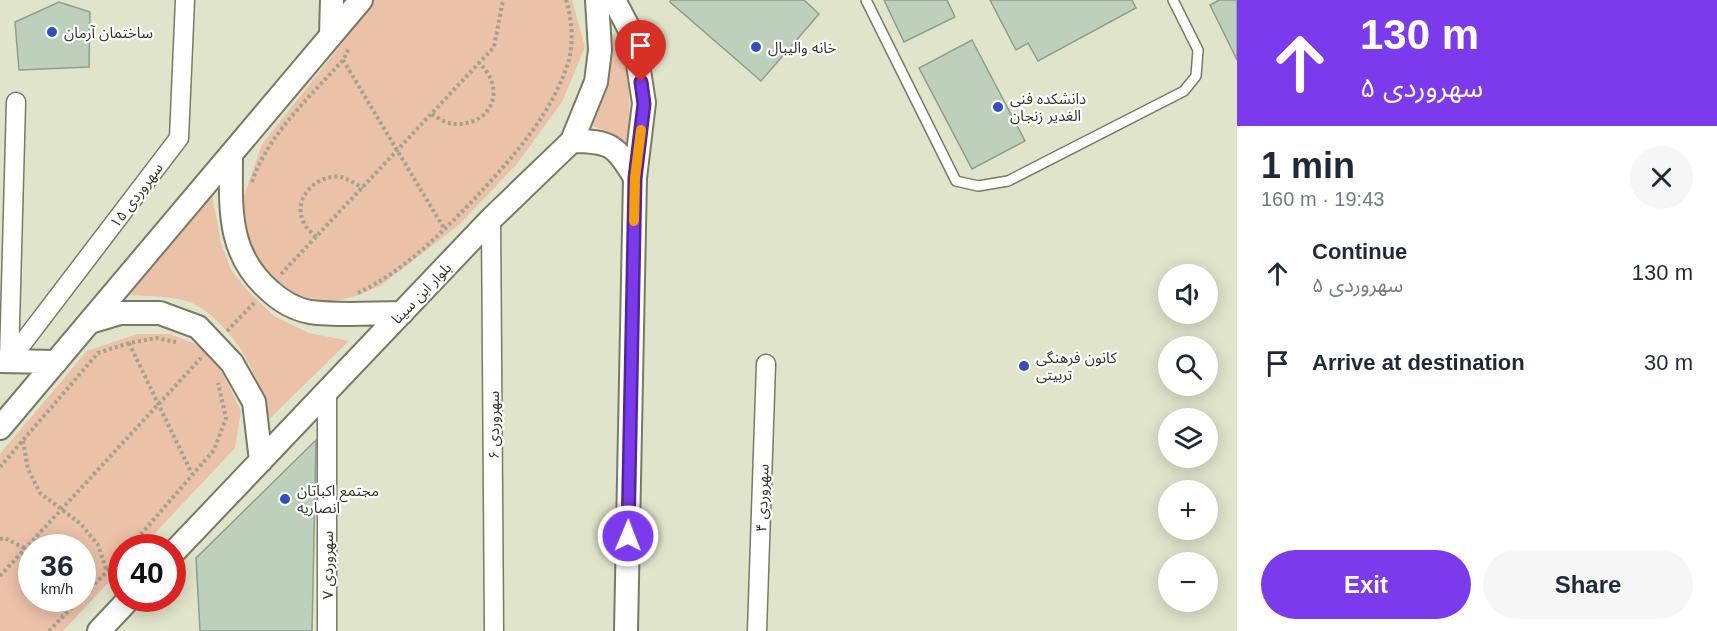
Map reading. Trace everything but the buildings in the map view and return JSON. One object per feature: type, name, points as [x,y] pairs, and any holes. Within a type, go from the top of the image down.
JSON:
[{"type":"street","name":"سهروردی ۱۵","points":[[4,361],[179,138],[185,0]]},
{"type":"street","points":[[331,35],[332,0]]},
{"type":"street","points":[[0,428],[361,0]]},
{"type":"street","name":"بلوار ابن سینا","points":[[186,539],[491,219],[572,141],[596,82],[600,50],[597,0]]},
{"type":"street","points":[[614,0],[634,38],[644,104],[635,178],[626,631]]},
{"type":"street","points":[[16,102],[4,361],[56,362]]},
{"type":"street","points":[[572,141],[599,141],[621,154],[635,178]]},
{"type":"street","points":[[231,154],[232,221],[237,244],[258,280],[291,306],[307,311],[326,314],[402,313]]},
{"type":"street","name":"سهروردی ۶","points":[[491,219],[494,631]]},
{"type":"street","points":[[89,322],[120,313],[160,313],[198,327],[203,350],[232,363],[254,402],[261,461]]},
{"type":"street","name":"سهروردی ۴","points":[[757,631],[766,364]]},
{"type":"street","name":"سهروردی ۷","points":[[327,391],[327,631]]},
{"type":"street","points":[[99,631],[117,612]]},
{"type":"lane","points":[[866,0],[957,181],[978,186],[1008,181],[1184,91],[1196,76],[1198,50],[1173,0]]},
{"type":"path","points":[[40,534],[158,404],[203,350],[268,289],[494,47],[503,0]]},
{"type":"path","points":[[349,294],[359,293],[394,272],[445,230],[521,148],[556,93],[569,61],[572,29],[566,0]]},
{"type":"path","points":[[249,191],[259,162],[282,129],[343,60],[445,230]]},
{"type":"path","points":[[432,114],[442,121],[458,124],[477,119],[490,108],[495,94],[492,79],[479,63]]},
{"type":"path","points":[[316,237],[303,222],[300,206],[308,188],[323,179],[341,177],[363,188]]},
{"type":"path","points":[[0,467],[98,353],[129,343],[156,338],[184,344]]},
{"type":"path","points":[[129,343],[192,474]]},
{"type":"path","points":[[203,350],[208,365]]},
{"type":"path","points":[[141,534],[214,450],[226,418],[219,383],[213,374]]},
{"type":"path","points":[[23,441],[28,468],[40,493],[81,524],[98,544],[107,572],[96,583]]},
{"type":"path","points":[[0,539],[5,538],[18,545]]},
{"type":"path","points":[[0,576],[18,557]]},
{"type":"path","points":[[49,631],[68,612]]},
{"type":"shaded area","points":[[367,0],[572,0],[585,47],[562,102],[516,165],[459,225],[380,286],[356,296],[330,302],[293,294],[268,273],[249,249],[240,208],[262,144],[344,41],[355,15]]},
{"type":"shaded area","points":[[606,21],[628,64],[631,150],[611,133],[585,125]]},
{"type":"shaded area","points":[[212,195],[221,243],[231,270],[248,291],[274,316],[309,333],[349,341],[261,427],[260,395],[254,374],[241,350],[213,317],[186,301],[128,295]]},
{"type":"shaded area","points":[[137,334],[170,334],[206,348],[223,374],[241,411],[235,448],[154,534],[108,534],[108,583],[96,596],[96,534],[18,534],[18,612],[81,612],[63,631],[0,631],[0,454],[87,351]]},
{"type":"slow traffic","points":[[634,221],[635,178],[641,130]]},
{"type":"place","name":"ساختمان آرمان","points":[[52,32]]},
{"type":"place","name":"خانه والیبال","points":[[756,47]]},
{"type":"place","name":"دانشکده فنی الغدیر زنجان","points":[[998,107]]},
{"type":"place","name":"کانون فرهنگی تربیتی","points":[[1024,366]]},
{"type":"place","name":"مجتمع اکباتان انصاریه","points":[[285,499]]},
{"type":"route","points":[[628,536],[635,178],[644,104],[641,82]]}]
